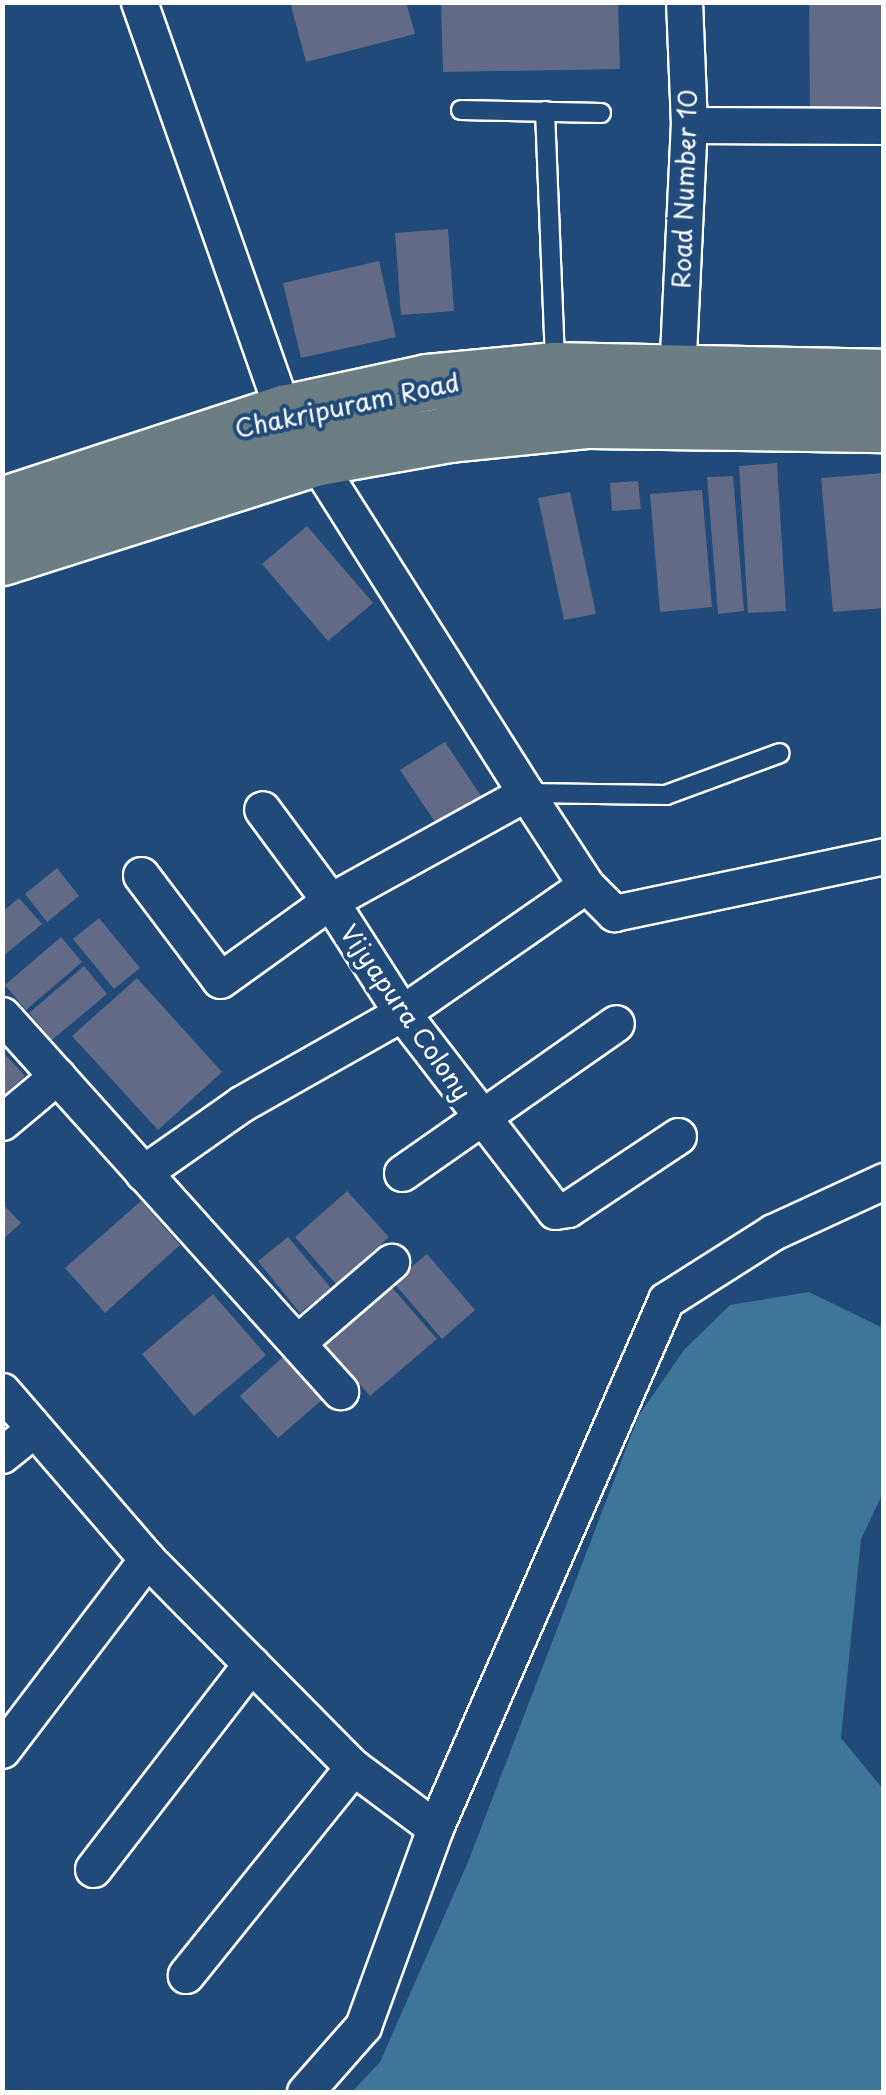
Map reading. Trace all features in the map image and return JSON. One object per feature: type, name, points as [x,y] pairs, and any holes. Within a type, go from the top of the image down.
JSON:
[{"type":"main road","name":"Chakripuram Road","points":[[2,557],[284,413],[427,382],[555,370],[677,376],[884,377]]},
{"type":"main road","name":"Chakripuram Road","points":[[2,505],[115,496],[450,434],[588,420],[884,424]]},
{"type":"street","points":[[139,2],[284,413]]},
{"type":"street","name":"Road Number 10","points":[[677,376],[689,125],[684,2]]},
{"type":"street","points":[[689,125],[884,126]]},
{"type":"street","points":[[314,458],[586,885],[614,913],[884,856]]},
{"type":"street","name":"Vijyapura Colony","points":[[526,792],[330,901],[402,1013],[480,1120],[556,1211],[678,1136]]},
{"type":"street","points":[[142,874],[220,980],[330,901],[262,809]]},
{"type":"street","points":[[142,1173],[241,1104],[402,1013],[586,885]]},
{"type":"street","points":[[2,1016],[340,1391]]},
{"type":"street","points":[[402,1172],[616,1023]]},
{"type":"street","points":[[2,1122],[57,1076]]},
{"type":"street","points":[[305,2092],[363,2026],[435,1828],[666,1300],[772,1232],[884,1181]]},
{"type":"street","points":[[298,1342],[391,1262]]},
{"type":"street","points":[[2,1391],[147,1559],[353,1768],[435,1828]]},
{"type":"street","points":[[2,1455],[34,1430]]},
{"type":"street","points":[[2,1750],[147,1559]]},
{"type":"street","points":[[93,1869],[251,1664]]},
{"type":"street","points":[[186,1975],[353,1768]]},
{"type":"lane","points":[[461,110],[601,113]]},
{"type":"lane","points":[[545,111],[555,370]]},
{"type":"lane","points":[[526,792],[666,795],[780,753]]},
{"type":"water","points":[[809,1292],[883,1328],[883,1493],[861,1539],[841,1738],[883,1789],[883,2092],[352,2092],[380,2062],[468,1862],[639,1415],[684,1350],[730,1305]]},
{"type":"building","points":[[290,2],[406,2],[415,34],[306,62]]},
{"type":"building","points":[[441,2],[618,2],[620,69],[443,72]]},
{"type":"building","points":[[809,2],[884,2],[884,109],[810,109]]},
{"type":"building","points":[[448,229],[454,311],[401,315],[395,233]]},
{"type":"building","points":[[379,261],[396,337],[301,358],[283,283]]},
{"type":"building","points":[[777,463],[786,611],[748,613],[739,466]]},
{"type":"building","points":[[884,473],[884,608],[833,612],[821,478]]},
{"type":"building","points":[[733,476],[744,611],[718,614],[707,477]]},
{"type":"building","points":[[638,481],[641,509],[612,511],[610,483]]},
{"type":"building","points":[[702,490],[712,607],[660,612],[650,494]]},
{"type":"building","points":[[570,492],[596,614],[564,620],[538,498]]},
{"type":"building","points":[[307,526],[373,603],[328,641],[262,564]]},
{"type":"building","points":[[445,742],[481,796],[437,825],[400,770]]},
{"type":"building","points":[[57,868],[79,896],[47,922],[25,894]]},
{"type":"building","points":[[19,898],[42,924],[2,957],[2,912]]},
{"type":"building","points":[[99,918],[140,968],[114,989],[73,939]]},
{"type":"building","points":[[61,937],[82,962],[26,1010],[5,985]]},
{"type":"building","points":[[84,966],[107,994],[52,1040],[29,1013]]},
{"type":"building","points":[[137,978],[222,1072],[158,1130],[72,1036]]},
{"type":"building","points":[[2,1051],[25,1076],[2,1096]]},
{"type":"building","points":[[347,1191],[389,1237],[336,1284],[295,1237]]},
{"type":"building","points":[[141,1201],[180,1245],[105,1313],[65,1268]]},
{"type":"building","points":[[2,1203],[21,1223],[2,1240]]},
{"type":"building","points":[[288,1237],[331,1288],[300,1313],[258,1261]]},
{"type":"building","points":[[427,1254],[475,1310],[442,1339],[393,1282]]},
{"type":"building","points":[[389,1284],[437,1339],[370,1396],[323,1342]]},
{"type":"building","points":[[213,1294],[266,1355],[194,1416],[142,1354]]},
{"type":"building","points":[[284,1356],[323,1399],[278,1438],[240,1396]]}]
